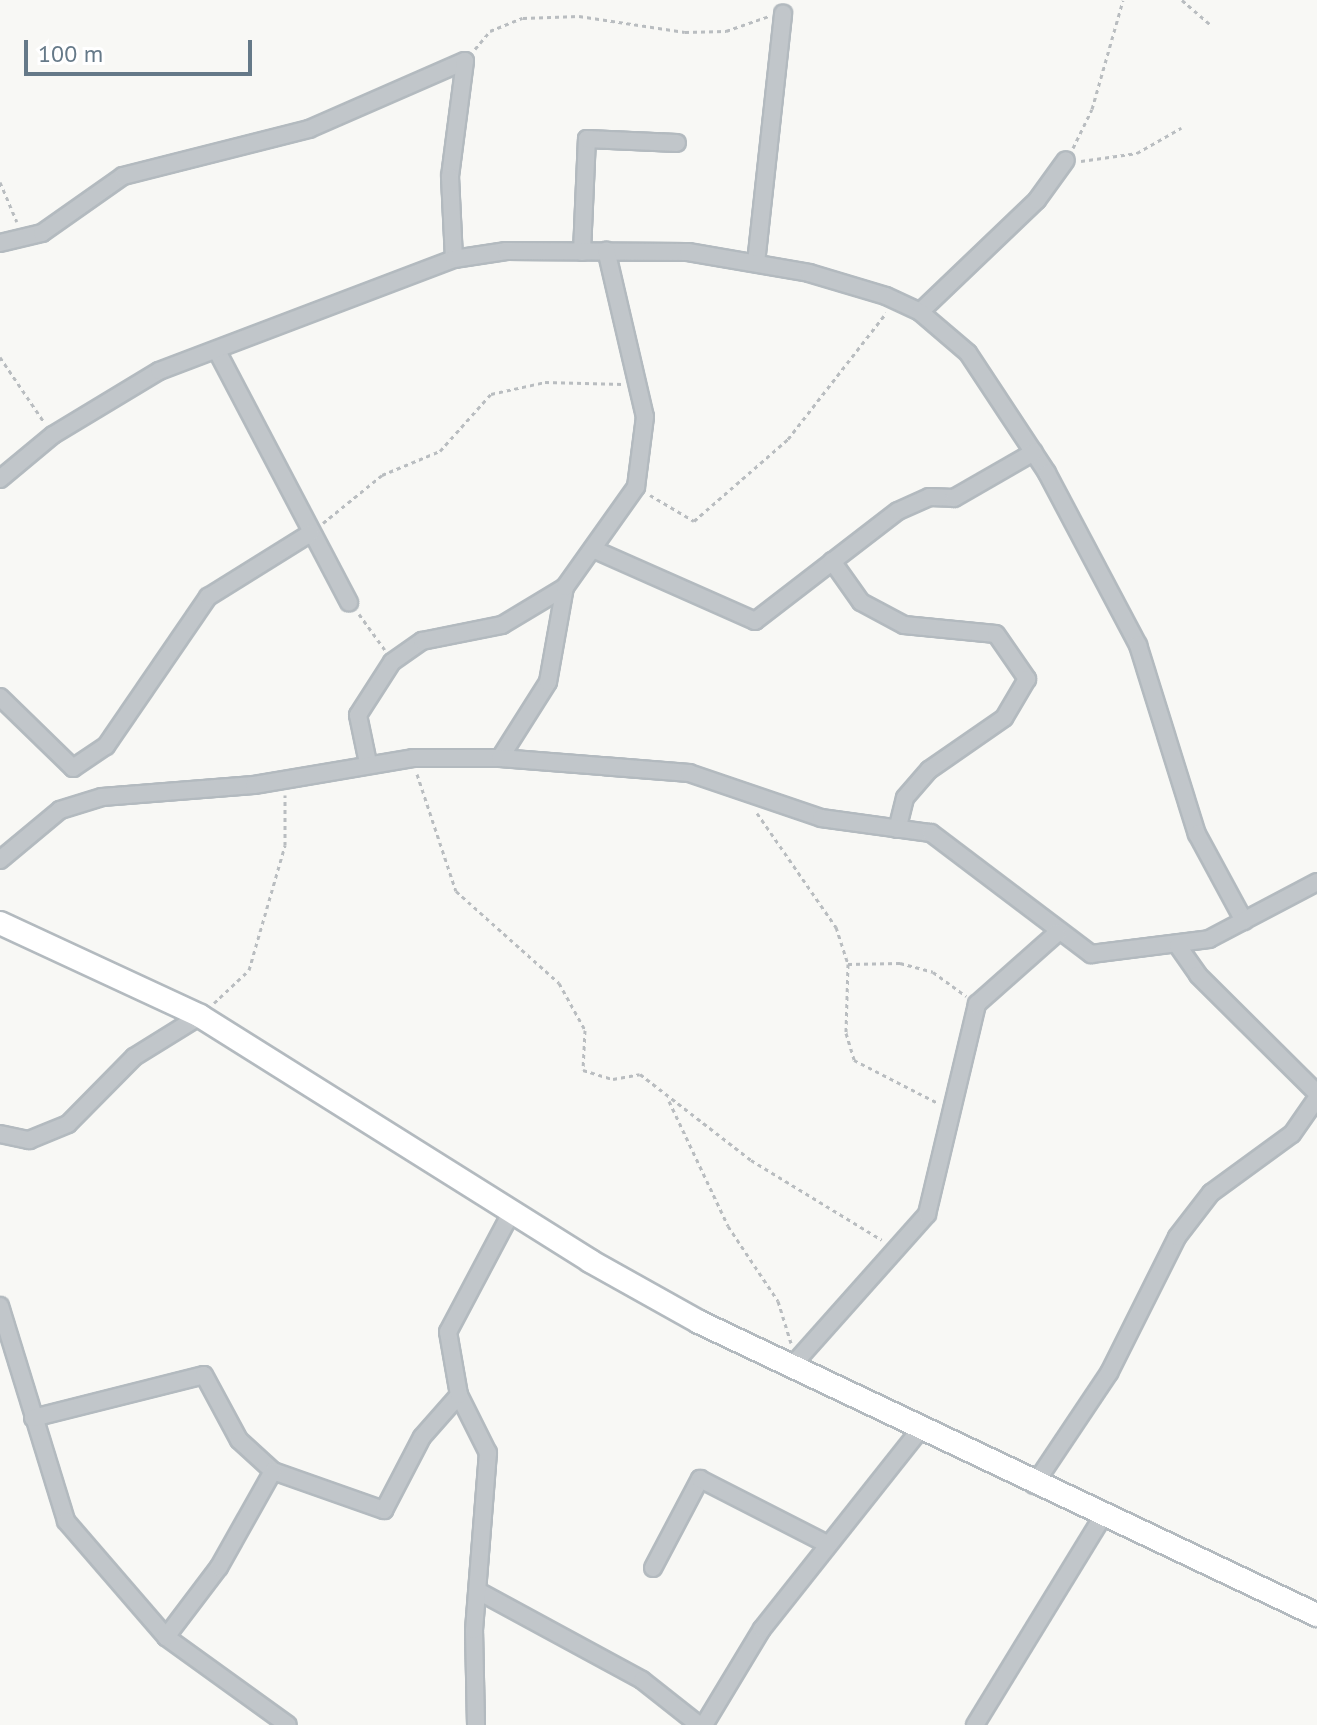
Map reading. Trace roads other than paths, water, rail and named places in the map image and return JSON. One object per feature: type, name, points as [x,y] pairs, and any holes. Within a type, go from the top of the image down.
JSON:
[{"type":"main road","points":[[0,923],[200,1016],[512,1211],[790,1368],[1102,1518],[1317,1615]]},
{"type":"street","points":[[756,263],[783,13]]},
{"type":"street","points":[[0,243],[42,233],[123,176],[309,129],[465,61],[450,177],[454,259]]},
{"type":"street","points":[[582,252],[587,139],[677,143]]},
{"type":"street","points":[[920,312],[1037,200],[1066,160]]},
{"type":"street","points":[[368,763],[358,715],[392,662],[422,641],[502,625],[565,587],[595,550],[636,487],[645,417],[606,250]]},
{"type":"street","points":[[0,479],[53,435],[159,371],[454,259],[606,250],[756,263],[896,301],[920,312],[999,390],[1034,452],[1138,645],[1197,834],[1244,921]]},
{"type":"street","points":[[217,351],[349,602]]},
{"type":"street","points":[[595,550],[755,621],[898,511],[929,497],[954,498],[1034,452]]},
{"type":"street","points":[[0,697],[73,768],[106,746],[208,597],[311,533]]},
{"type":"street","points":[[832,561],[861,602],[904,625],[996,634],[1027,679],[1004,718],[929,770],[905,798],[897,829]]},
{"type":"street","points":[[500,758],[548,682],[565,587]]},
{"type":"street","points":[[0,860],[78,803],[286,779],[368,763],[413,758],[500,758],[689,773],[821,818],[947,838],[1057,933],[1091,954],[1178,946],[1244,921],[1317,882]]},
{"type":"street","points":[[790,1368],[927,1214],[948,1108],[977,1004],[1057,933]]},
{"type":"street","points":[[1034,1485],[1109,1373],[1177,1237],[1211,1193],[1292,1134],[1317,1096],[1198,975],[1178,946]]},
{"type":"street","points":[[0,1134],[29,1140],[68,1124],[134,1057],[200,1016]]},
{"type":"street","points":[[476,1725],[488,1453],[459,1395],[448,1332],[512,1211]]},
{"type":"street","points":[[0,1306],[66,1521],[166,1637],[288,1725]]},
{"type":"street","points":[[33,1418],[204,1375],[239,1440],[273,1471],[384,1510],[422,1437],[459,1395]]},
{"type":"street","points":[[480,1592],[642,1680],[702,1725],[762,1629],[919,1431]]},
{"type":"street","points":[[166,1637],[219,1567],[273,1471]]},
{"type":"street","points":[[653,1568],[700,1479],[827,1544]]},
{"type":"street","points":[[975,1725],[1102,1518]]}]
